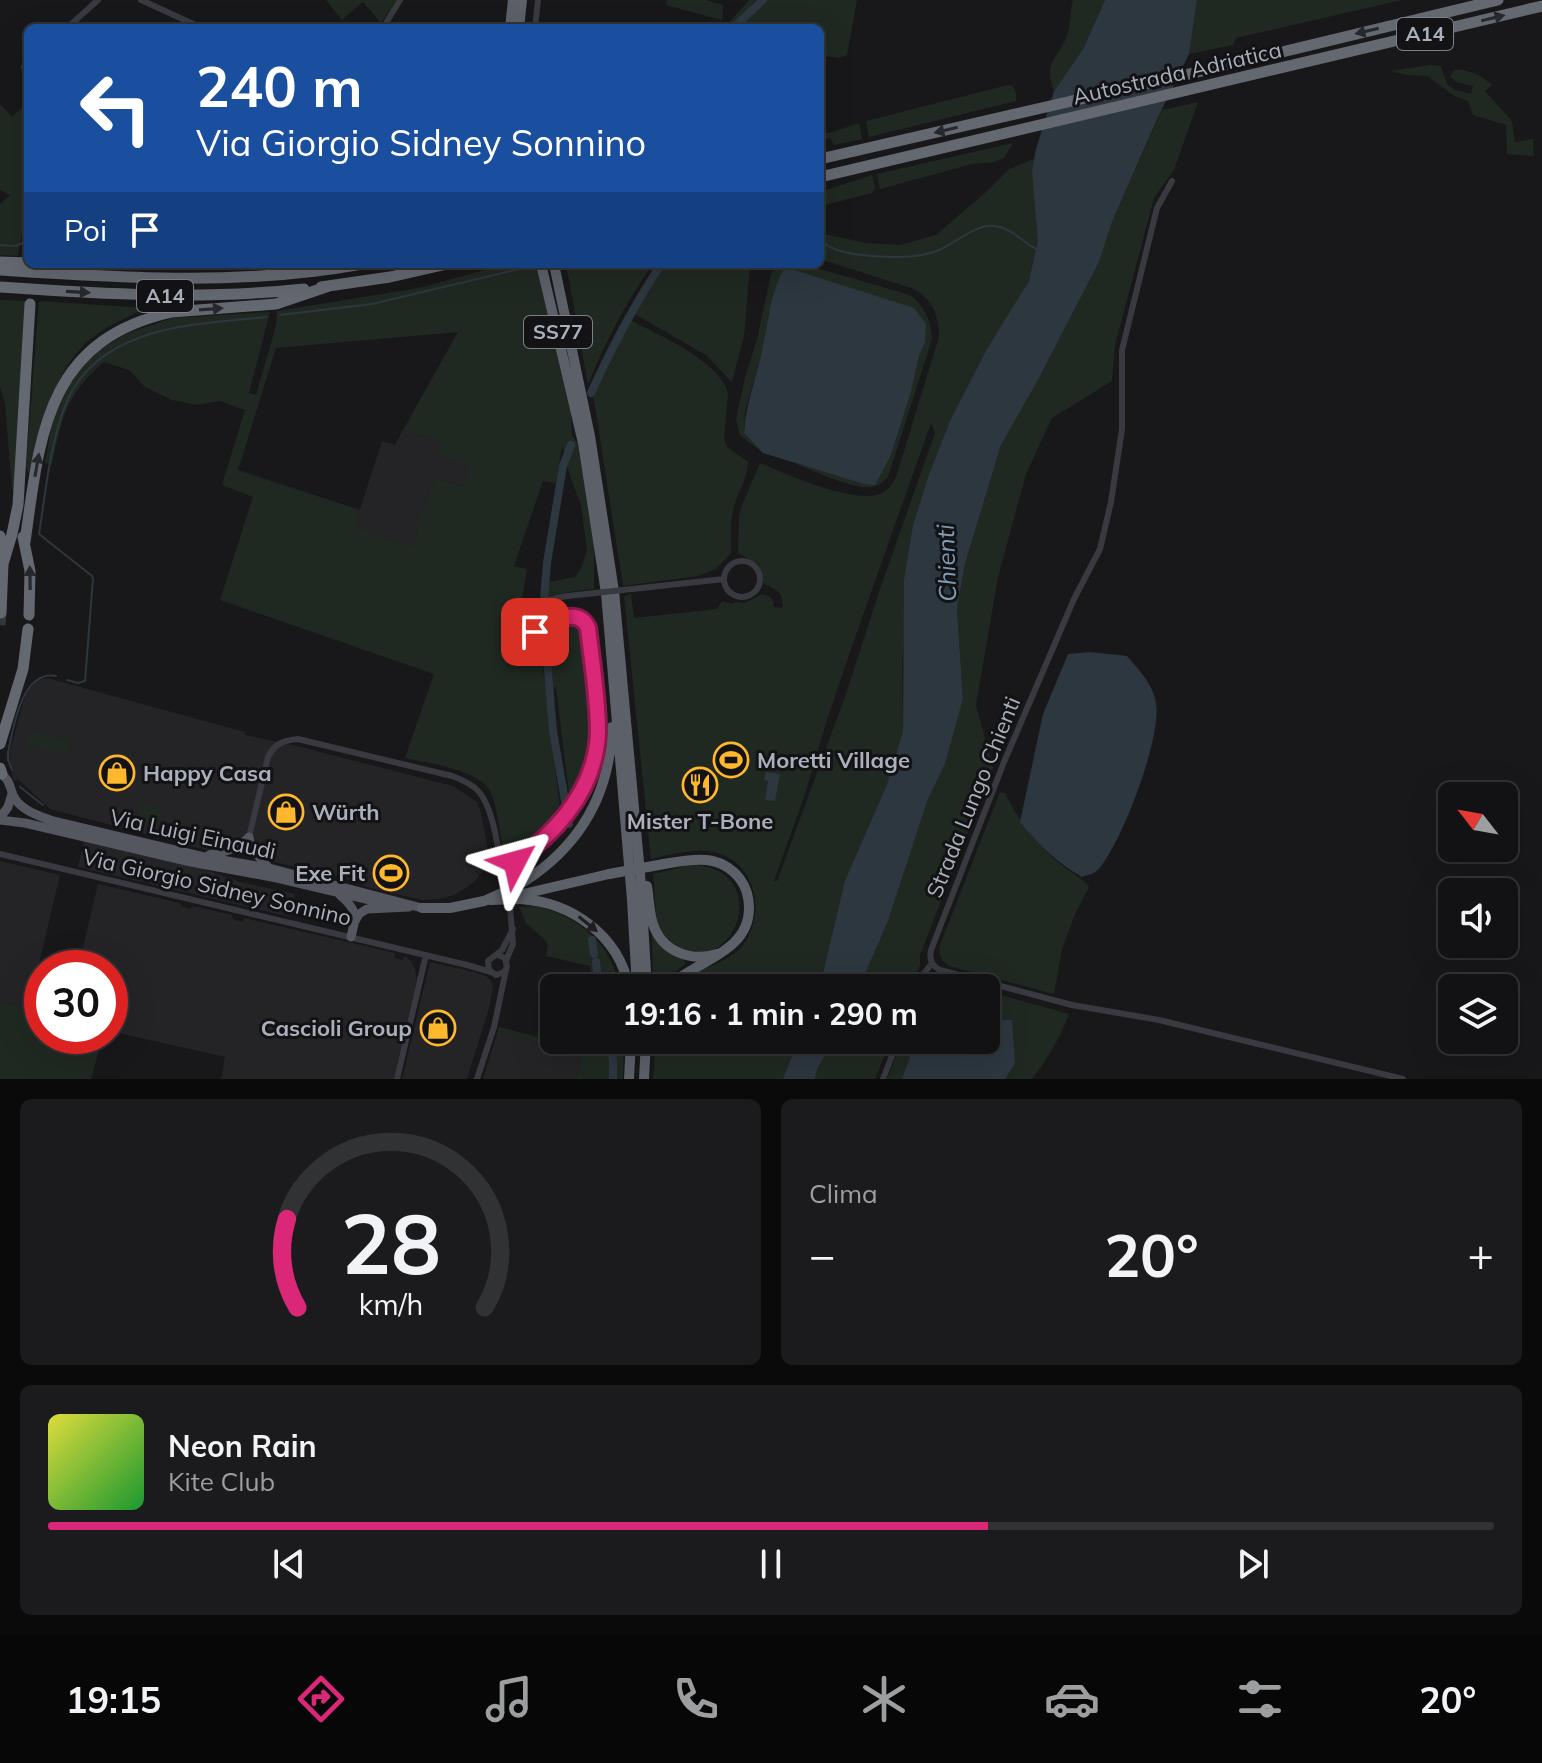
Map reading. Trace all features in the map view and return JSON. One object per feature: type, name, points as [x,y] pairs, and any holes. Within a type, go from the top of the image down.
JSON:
[{"type":"highway","points":[[510,24],[513,0]]},
{"type":"highway","points":[[519,24],[522,0]]},
{"type":"highway","name":"Autostrada Adriatica","points":[[824,158],[1498,0]]},
{"type":"highway","name":"Autostrada Adriatica","points":[[824,176],[1542,6]]},
{"type":"highway","points":[[0,262],[24,263]]},
{"type":"highway","name":"A14","points":[[0,270],[155,279],[214,279],[334,268]]},
{"type":"highway","name":"A14","points":[[0,287],[128,295],[213,296],[329,286],[429,268]]},
{"type":"highway","name":"SS77","points":[[542,268],[578,396]]},
{"type":"highway","name":"SS77","points":[[555,268],[614,591],[646,974]]},
{"type":"highway","points":[[25,542],[49,411],[70,374],[97,345],[127,327],[157,315],[276,304],[329,286]]},
{"type":"highway","points":[[3,564],[18,505],[30,304]]},
{"type":"highway","name":"SS77","points":[[587,439],[602,569],[635,926],[637,974]]},
{"type":"highway","points":[[18,505],[30,571],[29,615]]},
{"type":"highway","points":[[0,536],[3,564],[1,613]]},
{"type":"highway","points":[[519,893],[582,828],[593,809],[607,768],[612,726],[600,594],[602,569]]},
{"type":"highway","points":[[0,744],[23,669],[28,629]]},
{"type":"highway","points":[[629,762],[637,783],[650,912],[656,931],[667,945],[682,954],[698,957],[717,954]]},
{"type":"highway","points":[[422,908],[450,908],[695,859],[716,861],[732,870],[743,884],[749,904],[746,925],[733,944],[684,974]]},
{"type":"highway","points":[[519,893],[553,904],[583,919],[602,935],[625,974]]},
{"type":"highway","points":[[629,1079],[632,1054]]},
{"type":"highway","points":[[634,1054],[635,1079]]},
{"type":"highway","points":[[646,1079],[647,1054]]},
{"type":"main road","name":"Via Luigi Einaudi","points":[[1,771],[10,782],[17,802],[53,821],[204,857],[269,868],[422,908]]},
{"type":"main road","name":"Via Luigi Einaudi","points":[[12,794],[0,819],[376,902],[422,908]]},
{"type":"main road","points":[[204,857],[234,848],[249,837]]},
{"type":"main road","points":[[249,837],[251,848],[269,868]]},
{"type":"main road","points":[[337,892],[352,905],[355,921]]},
{"type":"main road","points":[[351,937],[355,921],[367,909],[409,907]]},
{"type":"street","points":[[71,24],[98,0]]},
{"type":"street","points":[[141,0],[193,24]]},
{"type":"street","points":[[385,24],[400,0]]},
{"type":"street","points":[[535,24],[538,0]]},
{"type":"street","name":"Strada Lungo Chienti","points":[[924,974],[932,963],[931,950],[1004,762],[1074,599],[1100,549],[1122,429],[1122,350],[1157,208],[1172,181]]},
{"type":"street","points":[[741,561],[752,564],[760,579],[756,590],[748,596],[737,597],[729,592],[724,579],[727,569],[741,561]]},
{"type":"street","points":[[502,872],[540,843],[575,805],[592,765],[598,732],[586,623],[571,617],[528,633],[520,625],[524,613],[547,600],[724,579]]},
{"type":"street","points":[[249,837],[268,757],[283,741],[298,739],[452,776],[474,787],[489,807],[504,884]]},
{"type":"street","name":"Via Giorgio Sidney Sonnino","points":[[0,854],[493,973]]},
{"type":"street","points":[[477,1079],[494,1027],[506,961],[513,944],[510,906]]},
{"type":"street","points":[[506,961],[498,955],[513,929]]},
{"type":"street","points":[[397,1079],[426,955]]},
{"type":"street","name":"Via Giorgio Sidney Sonnino","points":[[467,965],[478,964],[498,955]]},
{"type":"street","points":[[490,959],[488,967],[501,992]]},
{"type":"street","points":[[932,963],[940,970],[1072,1005],[1159,1020],[1403,1079]]},
{"type":"street","points":[[493,973],[501,974],[506,970]]},
{"type":"street","points":[[883,1079],[893,1054]]},
{"type":"shaded area","points":[[326,0],[396,0],[381,23],[363,2],[342,20]]},
{"type":"shaded area","points":[[667,0],[706,0],[723,5],[722,20],[666,5]]},
{"type":"shaded area","points":[[749,0],[756,0],[744,15],[750,15],[765,0],[857,0],[847,55],[838,58],[824,56],[824,24],[728,24]]},
{"type":"shaded area","points":[[1073,0],[1105,0],[1083,49],[1054,91],[1051,65],[1065,41]]},
{"type":"shaded area","points":[[1197,0],[1402,0],[1236,38],[1233,45],[1189,54]]},
{"type":"shaded area","points":[[1441,66],[1447,84],[1455,90],[1471,94],[1473,86],[1450,77],[1453,70],[1468,71],[1488,81],[1492,85],[1485,91],[1512,121],[1515,142],[1533,139],[1534,156],[1507,154],[1506,125],[1473,115],[1468,101],[1453,95],[1427,76],[1391,71]]},
{"type":"shaded area","points":[[1013,86],[1016,101],[869,137],[866,121]]},
{"type":"shaded area","points":[[1198,102],[1174,170],[1154,198],[1115,345],[1112,381],[1052,418],[1026,474],[998,577],[976,705],[993,768],[920,955],[916,974],[865,974],[888,921],[928,799],[945,764],[963,699],[957,608],[965,564],[1001,445],[1099,262],[1112,222],[1162,110]]},
{"type":"shaded area","points":[[0,104],[12,117],[24,106],[24,221],[18,256],[0,255],[0,204],[10,195],[0,190]]},
{"type":"shaded area","points":[[859,123],[862,139],[834,145],[830,138],[824,139],[824,133]]},
{"type":"shaded area","points":[[1013,143],[1004,158],[995,162],[972,164],[880,189],[877,174]]},
{"type":"shaded area","points":[[1034,159],[1033,180],[1039,232],[1036,258],[1029,281],[950,421],[913,525],[902,665],[903,731],[822,974],[696,974],[731,956],[743,945],[754,919],[753,890],[739,866],[728,857],[713,852],[682,852],[651,859],[624,596],[631,594],[634,618],[717,609],[722,601],[745,603],[762,594],[771,598],[774,607],[783,608],[778,592],[764,584],[759,565],[738,553],[741,508],[760,463],[802,480],[853,495],[879,494],[891,485],[939,337],[938,322],[926,298],[914,289],[824,260],[824,234],[866,243],[900,245],[936,235],[1009,169]],"holes":[[[931,423],[935,433],[845,697],[777,881],[774,881]]]},
{"type":"shaded area","points":[[872,175],[875,188],[872,193],[824,205],[824,191]]},
{"type":"shaded area","points":[[492,268],[537,268],[571,411],[572,436],[578,443],[594,547],[594,589],[547,596],[549,582],[575,577],[587,551],[581,505],[562,446],[556,483],[543,481],[514,566],[527,569],[521,604],[511,629],[515,638],[522,643],[536,640],[540,643],[560,809],[526,843],[504,855],[495,807],[486,785],[466,773],[405,758],[434,674],[220,600],[253,497],[222,485],[245,410],[220,401],[197,405],[172,400],[145,387],[129,370],[104,362],[73,396],[63,420],[52,464],[45,463],[53,417],[67,387],[82,366],[105,346],[128,333],[173,318],[270,312],[249,393],[256,395],[276,326],[277,311],[419,288]],"holes":[[[458,332],[403,430],[443,443],[439,455],[469,466],[463,486],[435,478],[414,530],[418,532],[413,547],[355,528],[360,510],[238,470],[276,348]]]},
{"type":"shaded area","points":[[567,268],[650,268],[617,322],[588,384]]},
{"type":"shaded area","points":[[662,268],[750,268],[744,336],[732,382],[706,355],[633,313]]},
{"type":"shaded area","points":[[774,268],[817,268],[910,295],[926,314],[932,339],[888,477],[877,486],[854,485],[791,462],[845,477],[891,455],[925,343],[769,312],[763,348],[745,411],[744,433],[763,453],[740,435],[736,419]]},
{"type":"shaded area","points":[[0,300],[26,301],[16,492],[12,489],[5,403],[0,387]]},
{"type":"shaded area","points":[[39,301],[146,308],[96,335],[70,361],[48,410],[31,480],[26,466]]},
{"type":"shaded area","points":[[629,319],[686,350],[713,369],[728,393],[724,439],[727,447],[748,462],[733,512],[731,553],[716,569],[698,576],[623,586],[593,394]]},
{"type":"shaded area","points":[[403,430],[444,443],[470,466],[463,486],[435,478],[414,531],[418,532],[413,548],[354,528],[382,441],[395,445]]},
{"type":"shaded area","points":[[570,624],[580,628],[590,729],[584,762],[570,801],[548,631]]},
{"type":"shaded area","points":[[47,678],[245,732],[245,735],[453,786],[477,802],[492,870],[484,870],[473,883],[454,895],[422,900],[370,888],[343,877],[274,862],[262,857],[255,847],[236,845],[210,851],[50,809],[18,779],[14,781],[9,761],[23,702],[37,680]]},
{"type":"shaded area","points":[[29,731],[70,742],[66,754],[26,744]]},
{"type":"shaded area","points":[[1000,792],[1005,793],[1022,823],[1042,847],[1089,887],[1062,949],[1054,994],[1000,980],[1000,974],[979,974],[949,966],[942,960],[940,945]]},
{"type":"shaded area","points":[[140,802],[163,808],[159,824],[136,817]]},
{"type":"shaded area","points":[[84,840],[295,894],[290,917],[78,867]]},
{"type":"shaded area","points":[[0,861],[60,875],[42,950],[24,950],[24,1007],[0,1001]]},
{"type":"shaded area","points":[[691,865],[717,870],[733,883],[739,901],[738,919],[730,936],[716,948],[698,953],[677,947],[664,938],[659,930],[655,903],[653,874]]},
{"type":"shaded area","points":[[98,884],[180,903],[190,909],[193,906],[232,915],[233,919],[243,922],[244,918],[395,953],[394,958],[402,960],[405,956],[411,961],[417,979],[394,1079],[221,1079],[225,1057],[128,1035],[128,950],[82,950]]},
{"type":"shaded area","points":[[534,906],[550,910],[578,924],[601,945],[616,974],[590,974],[590,966],[546,956],[548,945],[526,923],[519,907]]},
{"type":"shaded area","points":[[652,933],[684,959],[685,964],[672,974],[653,974]]},
{"type":"shaded area","points":[[430,962],[486,976],[493,987],[467,1079],[402,1079]]},
{"type":"shaded area","points":[[1000,995],[1069,1014],[1053,1048],[1032,1079],[1005,1079],[1015,1064],[1011,1020],[1000,1020]]},
{"type":"shaded area","points":[[0,1001],[24,1007],[24,1054],[98,1054],[91,1079],[0,1079]]},
{"type":"shaded area","points":[[499,1027],[540,1037],[540,1043],[498,1031]]},
{"type":"shaded area","points":[[498,1031],[540,1043],[540,1054],[572,1054],[580,1059],[581,1064],[575,1079],[483,1079]]},
{"type":"shaded area","points":[[572,1054],[624,1054],[623,1079],[575,1079],[580,1059]]},
{"type":"shaded area","points":[[655,1054],[793,1054],[783,1079],[653,1079]]},
{"type":"shaded area","points":[[826,1054],[885,1054],[875,1079],[815,1079]]},
{"type":"shaded area","points":[[897,1054],[911,1054],[902,1079],[887,1079]]},
{"type":"water","name":"Chienti","points":[[1105,0],[1197,0],[1189,54],[1112,222],[1099,262],[1001,445],[965,564],[957,608],[963,699],[945,764],[928,799],[888,921],[865,974],[822,974],[845,881],[886,787],[903,731],[904,580],[913,525],[950,421],[987,349],[1029,281],[1038,241],[1032,171],[1036,149],[1054,91],[1083,49]]},
{"type":"water","points":[[785,268],[788,268],[914,308],[926,324],[925,343],[911,392],[891,455],[875,485],[763,453],[744,433],[776,287]]},
{"type":"water","points":[[1090,652],[1127,656],[1152,690],[1156,719],[1147,764],[1118,837],[1098,870],[1082,877],[1048,852],[1020,822],[1043,714],[1068,654]]},
{"type":"water","points":[[766,772],[780,774],[775,801],[765,800]]},
{"type":"water","points":[[1000,1020],[1012,1020],[1015,1064],[1005,1079],[902,1079],[911,1054],[1000,1054]]},
{"type":"water","points":[[793,1054],[826,1054],[815,1079],[783,1079]]},
{"type":"waterway","points":[[737,24],[763,0]]},
{"type":"waterway","points":[[824,243],[854,254],[916,256],[939,250],[981,228],[995,226],[1038,250]]},
{"type":"waterway","points":[[0,245],[15,246],[23,243],[24,236]]},
{"type":"waterway","points":[[280,315],[372,304],[524,268]]},
{"type":"waterway","points":[[591,393],[623,327],[658,268]]},
{"type":"waterway","points":[[67,680],[85,681],[93,579],[39,534],[53,449],[67,401],[82,376],[102,357],[127,343],[182,327],[267,317]]},
{"type":"waterway","points":[[569,824],[553,731],[543,612],[547,563],[563,466],[571,445]]},
{"type":"waterway","points":[[12,770],[8,753],[21,702],[35,682],[44,676],[56,676]]},
{"type":"waterway","points":[[20,787],[43,805]]},
{"type":"waterway","points":[[592,940],[594,954]]},
{"type":"waterway","points":[[596,962],[597,974]]},
{"type":"waterway","points":[[612,1054],[613,1079]]},
{"type":"tunnel","points":[[0,625],[1,613]]},
{"type":"place","name":"Moretti Village","points":[[731,760]]},
{"type":"place","name":"Happy Casa","points":[[117,773]]},
{"type":"place","name":"Mister T-Bone","points":[[700,785]]},
{"type":"place","name":"Würth","points":[[286,812]]},
{"type":"place","name":"Exe Fit","points":[[391,873]]},
{"type":"place","name":"Cascioli Group","points":[[438,1028]]},
{"type":"route","points":[[515,862],[540,843],[579,799],[592,765],[598,732],[586,623],[571,617],[535,632]]}]
